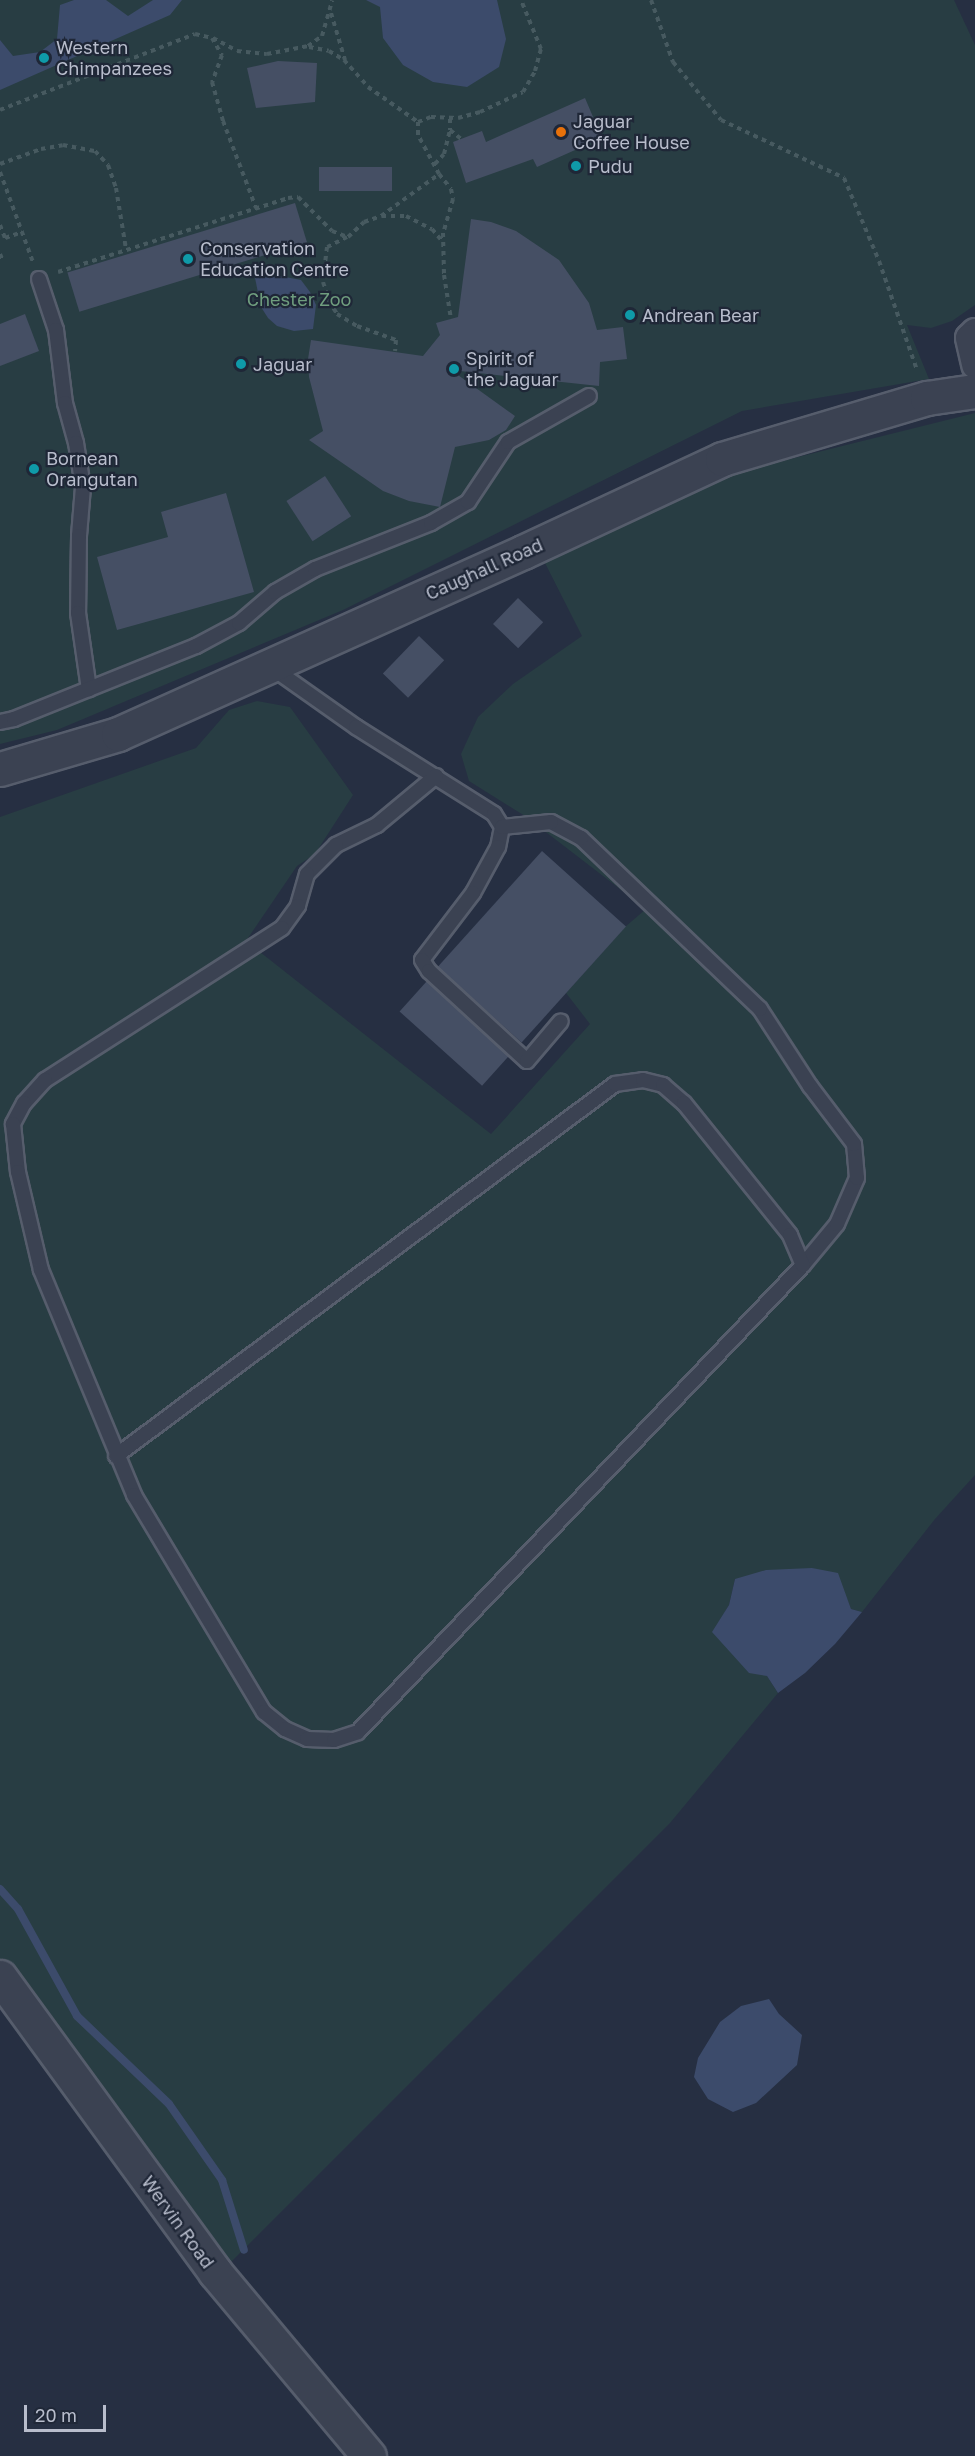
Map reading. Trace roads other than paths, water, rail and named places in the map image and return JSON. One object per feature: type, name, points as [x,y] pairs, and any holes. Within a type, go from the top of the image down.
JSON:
[{"type":"street","points":[[975,332],[969,338],[975,365]]},
{"type":"street","name":"Caughall Road","points":[[0,769],[118,734],[523,552],[722,459],[927,398],[975,391]]},
{"type":"street","name":"Wervin Road","points":[[0,1977],[215,2272],[369,2456]]},
{"type":"lane","points":[[39,279],[56,330],[65,403],[76,443],[83,487],[79,536],[78,613],[89,689]]},
{"type":"lane","points":[[0,722],[196,646],[239,623],[275,592],[315,568],[431,523],[468,502],[508,442],[590,396]]},
{"type":"lane","points":[[269,666],[356,727],[494,814],[502,827],[498,847],[473,893],[422,960],[429,971],[526,1061],[561,1021]]},
{"type":"lane","points":[[436,776],[377,825],[336,845],[307,874],[298,906],[282,928],[45,1080],[24,1103],[13,1124],[18,1172],[41,1270],[134,1495],[264,1712],[285,1729],[307,1739],[334,1740],[358,1732],[803,1265],[837,1224],[850,1199],[857,1178],[854,1144],[810,1086],[760,1009],[581,838],[551,822],[502,827]]},
{"type":"lane","points":[[116,1456],[615,1084],[643,1080],[663,1085],[684,1102],[790,1235],[803,1265]]},
{"type":"water","points":[[74,0],[106,0],[128,16],[153,0],[182,0],[170,15],[0,90],[0,40],[13,56],[40,52],[57,39],[60,5]]},
{"type":"water","points":[[366,0],[497,0],[506,39],[499,67],[467,87],[433,82],[403,65],[383,38],[380,7]]},
{"type":"water","points":[[280,276],[301,280],[310,292],[316,305],[313,329],[294,331],[277,326],[261,307],[255,278]]},
{"type":"water","points":[[812,1568],[838,1573],[851,1609],[862,1612],[835,1644],[805,1673],[778,1693],[767,1676],[749,1673],[712,1632],[729,1605],[735,1579],[766,1570]]},
{"type":"water","points":[[769,1999],[779,2014],[802,2035],[797,2065],[756,2103],[733,2112],[708,2099],[694,2077],[698,2058],[720,2022],[741,2006]]},
{"type":"waterway","points":[[0,1889],[18,1909],[77,2016],[169,2104],[222,2180],[244,2250]]},
{"type":"place","name":"Western Chimpanzees","points":[[44,58]]},
{"type":"place","name":"Jaguar Coffee House","points":[[561,132]]},
{"type":"place","name":"Pudu","points":[[576,166]]},
{"type":"place","name":"Conservation Education Centre","points":[[188,259]]},
{"type":"place","name":"Andrean Bear","points":[[630,315]]},
{"type":"place","name":"Jaguar","points":[[241,364]]},
{"type":"place","name":"Spirit of the Jaguar","points":[[454,369]]},
{"type":"place","name":"Bornean Orangutan","points":[[34,469]]},
{"type":"park label","name":"Chester Zoo","points":[[299,299]]}]
